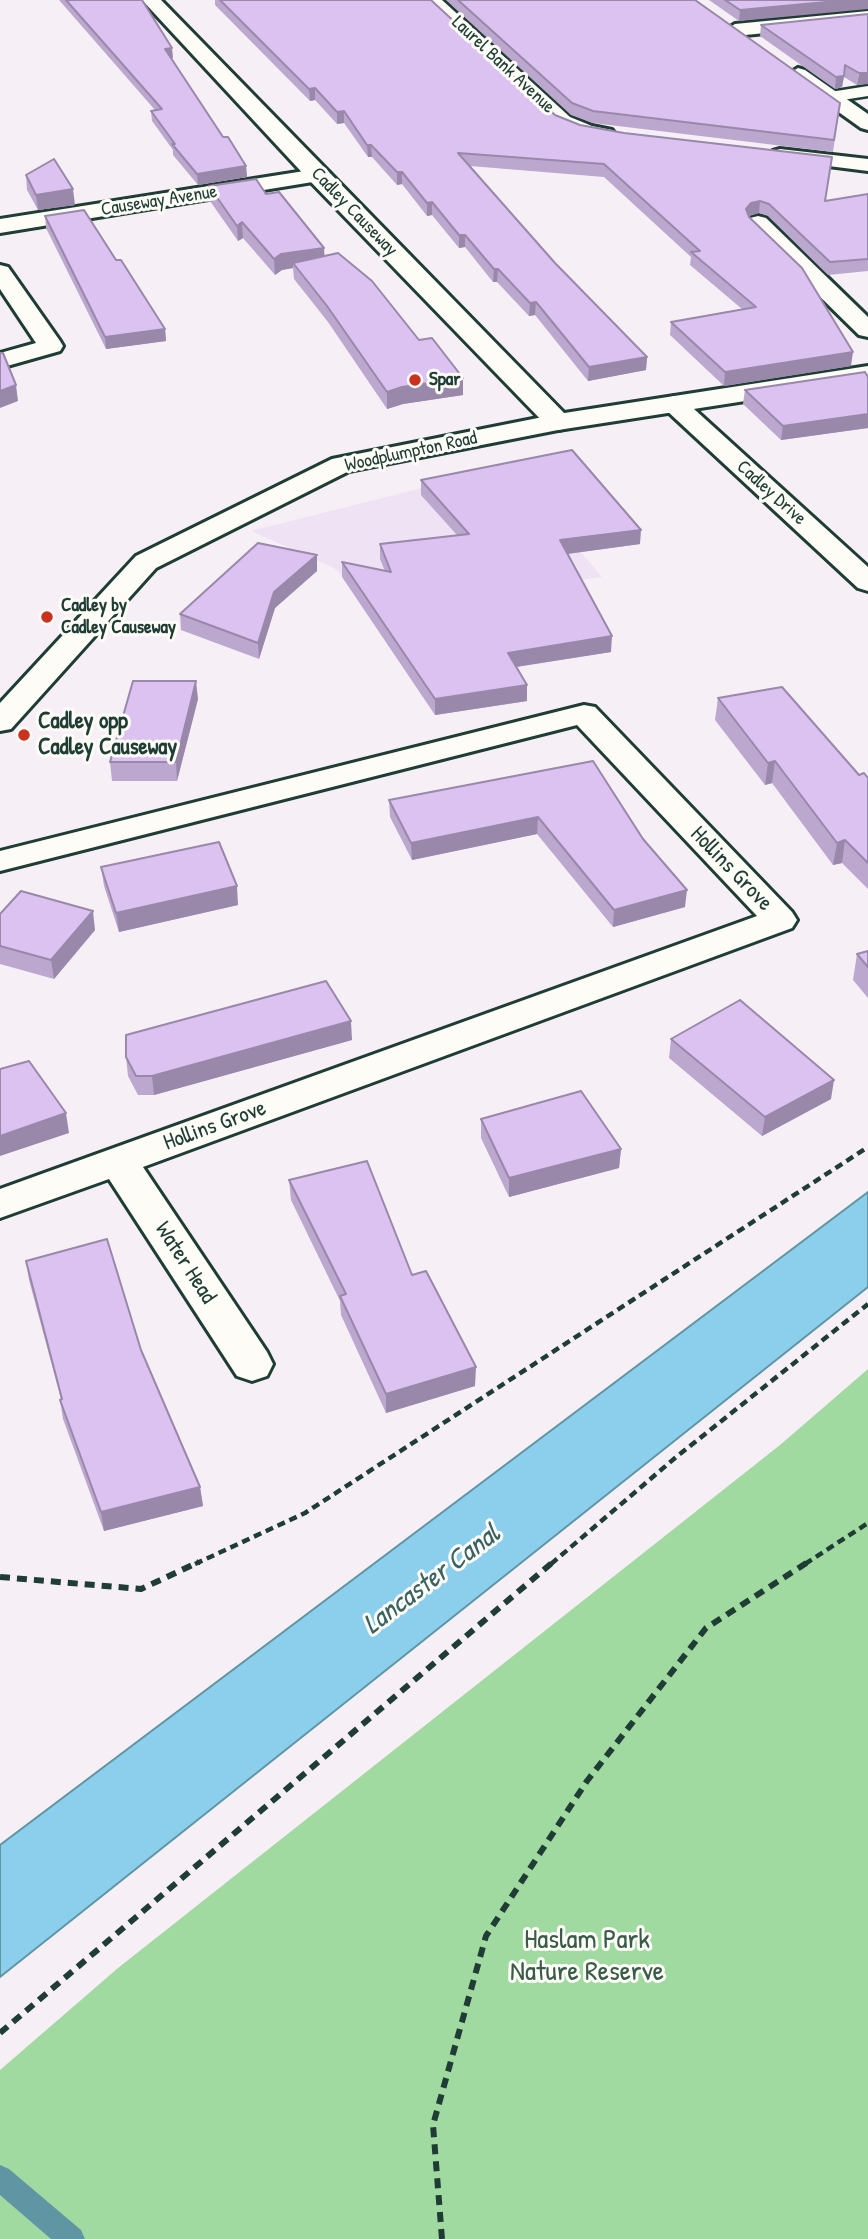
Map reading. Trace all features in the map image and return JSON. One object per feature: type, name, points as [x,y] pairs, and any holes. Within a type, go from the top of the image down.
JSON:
[{"type":"street","name":"Cadley Causeway","points":[[151,0],[317,176],[558,422]]},
{"type":"street","name":"Laurel Bank Avenue","points":[[431,0],[563,121],[587,131],[624,138]]},
{"type":"street","points":[[714,15],[757,45]]},
{"type":"street","points":[[736,30],[868,17]]},
{"type":"street","points":[[778,60],[868,124]]},
{"type":"street","points":[[760,153],[868,165]]},
{"type":"street","name":"Causeway Avenue","points":[[0,226],[317,176]]},
{"type":"street","points":[[758,223],[868,330]]},
{"type":"street","points":[[0,272],[51,346],[0,361]]},
{"type":"street","name":"Woodplumpton Road","points":[[3,715],[146,562],[341,465],[558,422],[868,374]]},
{"type":"street","name":"Cadley Drive","points":[[674,404],[868,582]]},
{"type":"street","name":"Hollins Grove","points":[[0,861],[584,713],[780,920],[0,1205]]},
{"type":"street","name":"Water Head","points":[[118,1161],[252,1364]]},
{"type":"lane","points":[[830,97],[868,91]]},
{"type":"path","points":[[0,1577],[141,1589],[304,1513],[868,1147]]},
{"type":"path","points":[[0,2033],[664,1467],[868,1304]]},
{"type":"path","points":[[442,2239],[433,2125],[486,1936],[587,1781],[706,1628],[868,1523]]},
{"type":"shaded area","points":[[509,466],[602,577],[374,608],[334,568],[251,531]]},
{"type":"green space","name":"Haslam Park Nature Reserve","points":[[868,1369],[868,2239],[0,2239],[0,2070],[118,1968],[780,1445]]},
{"type":"water","name":"Lancaster Canal","points":[[868,1192],[868,1287],[0,1977],[0,1845]]},
{"type":"building","points":[[66,0],[142,0],[172,48],[165,49],[223,137],[228,137],[246,166],[197,174],[172,144],[175,144],[151,111],[162,109]]},
{"type":"building","points":[[220,0],[431,0],[555,115],[580,125],[624,133],[832,157],[825,201],[868,194],[868,259],[830,262],[769,204],[760,201],[751,203],[746,209],[749,217],[802,268],[853,352],[725,372],[671,322],[756,307],[691,252],[700,251],[604,164],[458,153],[555,263],[647,357],[589,367],[536,302],[530,303],[498,269],[494,269],[465,235],[459,235],[432,202],[427,203],[402,172],[397,172],[371,145],[367,145],[344,111],[337,112],[315,88],[309,89]]},
{"type":"building","points":[[458,0],[695,0],[840,103],[834,140],[593,111],[572,103]]},
{"type":"building","points":[[725,0],[848,0],[740,10]]},
{"type":"building","points":[[868,14],[868,73],[859,73],[845,65],[844,76],[836,77],[761,25]]},
{"type":"building","points":[[54,159],[73,189],[36,195],[26,175]]},
{"type":"building","points":[[256,179],[266,194],[279,192],[324,248],[281,254],[274,259],[242,222],[237,226],[209,186]]},
{"type":"building","points":[[84,210],[116,260],[121,260],[165,329],[105,337],[45,216]]},
{"type":"building","points":[[338,253],[372,281],[419,340],[432,338],[463,378],[402,387],[387,392],[327,306],[293,263]]},
{"type":"building","points":[[0,353],[3,353],[16,385],[0,391]]},
{"type":"building","points":[[865,372],[868,377],[868,414],[783,426],[745,390]]},
{"type":"building","points":[[572,450],[641,530],[560,540],[612,636],[508,653],[527,685],[435,699],[342,562],[391,572],[380,544],[469,534],[421,480]]},
{"type":"building","points":[[258,543],[317,555],[274,592],[258,643],[180,614]]},
{"type":"building","points":[[133,681],[196,681],[176,762],[110,762]]},
{"type":"building","points":[[782,687],[859,775],[864,773],[868,778],[868,863],[845,840],[837,843],[775,761],[768,763],[718,698]]},
{"type":"building","points":[[593,761],[643,839],[687,890],[614,910],[538,817],[411,843],[389,800]]},
{"type":"building","points":[[219,842],[237,886],[116,913],[101,867]]},
{"type":"building","points":[[21,891],[93,911],[51,960],[0,946],[0,914]]},
{"type":"building","points":[[868,951],[868,967],[857,954]]},
{"type":"building","points":[[326,981],[351,1021],[152,1076],[136,1076],[126,1057],[126,1035]]},
{"type":"building","points":[[740,1000],[834,1080],[765,1117],[671,1039]]},
{"type":"building","points":[[29,1061],[66,1113],[0,1136],[0,1069]]},
{"type":"building","points":[[581,1091],[621,1149],[509,1178],[481,1119]]},
{"type":"building","points":[[367,1161],[412,1275],[426,1271],[476,1367],[386,1394],[340,1296],[346,1294],[289,1180]]},
{"type":"building","points":[[107,1239],[141,1350],[200,1487],[101,1512],[60,1400],[62,1399],[26,1261]]},
{"type":"waterway","points":[[0,2178],[72,2239]]},
{"type":"place","name":"Spar","points":[[415,380]]},
{"type":"place","name":"Cadley by Cadley Causeway","points":[[47,617]]},
{"type":"place","name":"Cadley opp Cadley Causeway","points":[[24,735]]}]
